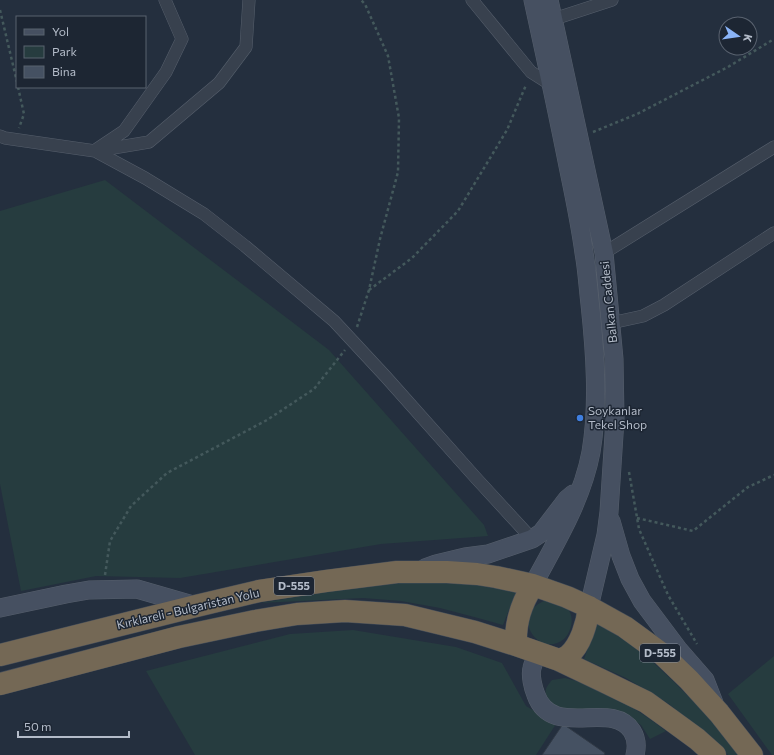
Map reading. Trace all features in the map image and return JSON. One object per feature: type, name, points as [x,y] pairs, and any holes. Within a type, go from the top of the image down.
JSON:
[{"type":"highway","name":"Kırklareli - Bulgaristan Yolu","points":[[0,655],[259,591],[390,573],[447,572],[496,577],[533,585],[567,596],[589,607]]},
{"type":"highway","points":[[516,645],[517,622],[526,596],[533,585]]},
{"type":"highway","points":[[559,660],[568,656],[577,646],[588,616],[589,607]]},
{"type":"highway","name":"D-555","points":[[589,607],[625,627],[662,654],[689,680],[719,713],[752,755]]},
{"type":"highway","name":"Kırklareli - Bulgaristan Yolu","points":[[0,684],[192,634],[297,614],[345,611],[405,615],[468,630],[559,660]]},
{"type":"highway","name":"D-555","points":[[559,660],[646,702],[697,739],[715,755]]},
{"type":"main road","name":"Balkan Caddesi","points":[[533,0],[553,86],[583,246],[594,347],[594,424],[590,453],[575,505],[533,585]]},
{"type":"main road","name":"Balkan Caddesi","points":[[550,0],[604,253],[614,359],[615,420],[609,512],[606,536],[589,607]]},
{"type":"main road","points":[[415,572],[436,564],[466,557],[488,554],[532,539],[541,533],[568,499],[581,487]]},
{"type":"main road","points":[[609,512],[621,556],[630,579],[642,601],[678,649],[705,680],[719,713]]},
{"type":"main road","points":[[0,608],[89,590],[137,588],[196,606]]},
{"type":"main road","points":[[538,654],[532,668],[533,687],[538,702],[542,707],[553,714],[566,717],[608,718],[621,720],[627,724],[634,734],[636,740],[635,755]]},
{"type":"street","points":[[95,151],[124,131],[166,72],[182,39],[165,0]]},
{"type":"street","points":[[0,136],[95,151],[149,142],[219,83],[246,47],[249,0]]},
{"type":"street","points":[[472,0],[531,72],[553,86]]},
{"type":"street","points":[[554,19],[612,0]]},
{"type":"street","points":[[604,253],[774,147]]},
{"type":"street","points":[[95,151],[145,178],[204,214],[245,246],[334,321],[532,539]]},
{"type":"street","points":[[611,323],[643,316],[664,305],[774,233]]},
{"type":"path","points":[[103,589],[110,541],[131,506],[167,473],[267,420],[314,389],[353,341],[369,290],[380,239],[398,172],[399,118],[388,56],[365,4],[361,0]]},
{"type":"path","points":[[0,10],[16,78]]},
{"type":"path","points":[[579,138],[637,114],[728,67],[774,39]]},
{"type":"path","points":[[369,290],[412,258],[458,211],[507,130],[531,72]]},
{"type":"path","points":[[15,139],[24,114],[18,88]]},
{"type":"path","points":[[628,466],[639,529],[668,595],[698,645]]},
{"type":"path","points":[[637,518],[693,530],[748,487],[774,475]]},
{"type":"green space","points":[[105,180],[329,350],[484,525],[488,536],[381,544],[180,578],[96,576],[21,591],[0,484],[0,211]]},
{"type":"green space","points":[[410,581],[487,585],[516,592],[503,625],[440,608],[401,601],[363,598],[260,603],[374,584]]},
{"type":"green space","points":[[547,600],[567,608],[572,619],[571,628],[567,636],[554,644],[545,644],[537,639],[531,632],[528,624],[529,615],[535,606]]},
{"type":"green space","points":[[597,622],[642,652],[714,722],[740,755],[728,755],[720,746],[669,704],[626,678],[584,659]]},
{"type":"green space","points":[[353,630],[456,647],[502,663],[526,706],[556,724],[536,755],[195,755],[146,671],[290,634]]},
{"type":"green space","points":[[774,656],[774,755],[772,755],[728,694]]},
{"type":"green space","points":[[565,678],[592,687],[618,699],[643,714],[666,731],[650,739],[641,725],[629,717],[578,713],[552,705],[547,698],[546,689],[552,680]]},
{"type":"building","points":[[563,724],[605,753],[604,755],[542,755]]},
{"type":"place","name":"Soykanlar Tekel Shop","points":[[580,418]]}]
